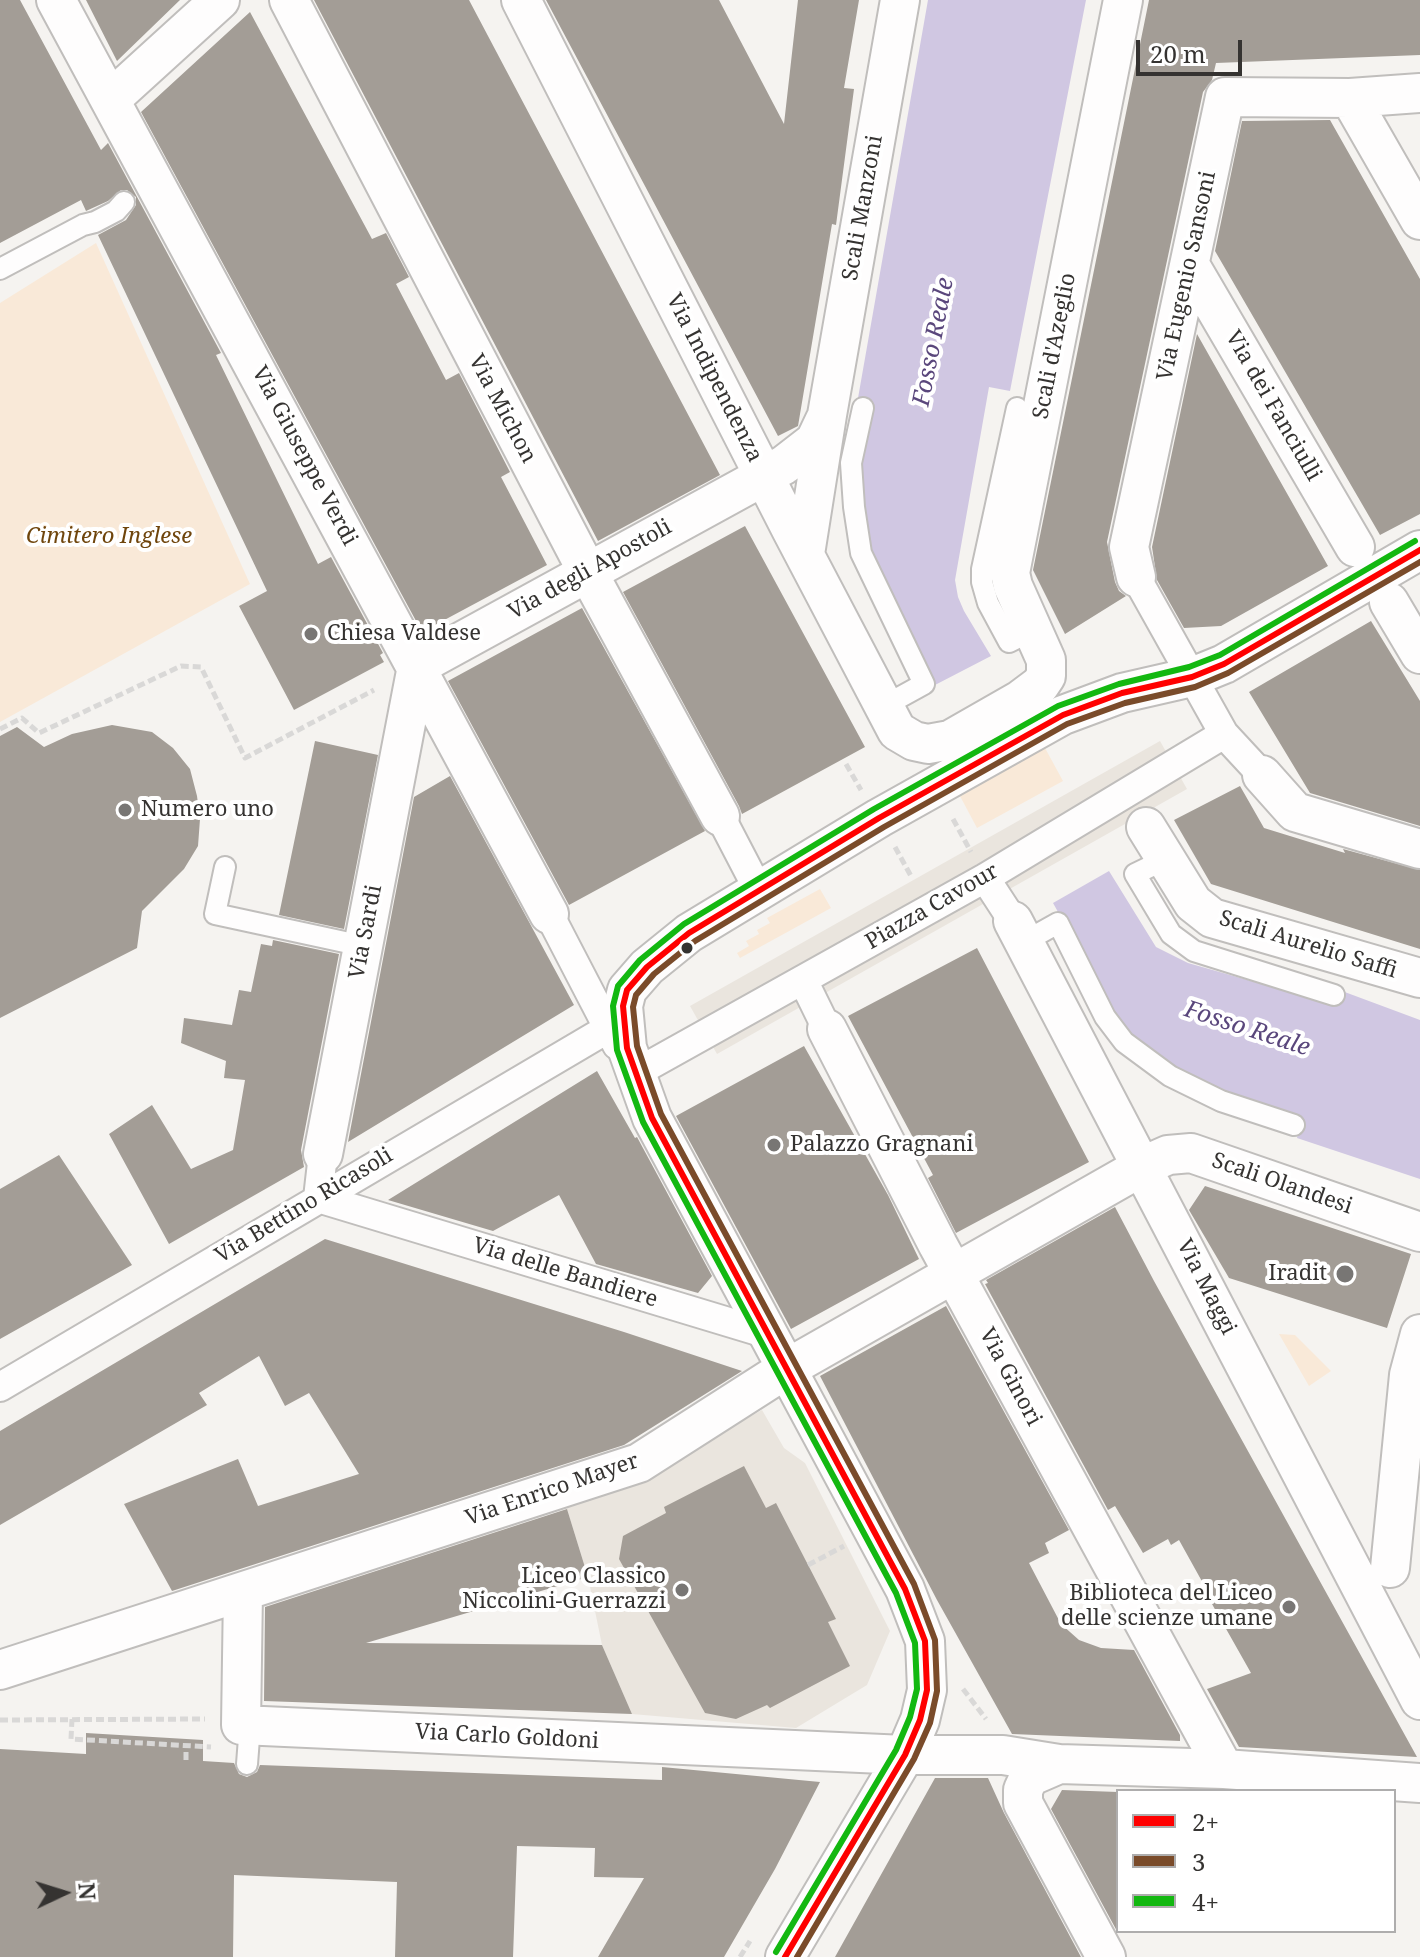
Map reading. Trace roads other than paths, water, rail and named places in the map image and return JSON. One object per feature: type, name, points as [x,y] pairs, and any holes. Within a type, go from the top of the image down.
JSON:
[{"type":"street","name":"Via Giuseppe Verdi","points":[[56,0],[110,100],[140,192],[417,666],[549,914]]},
{"type":"street","points":[[110,100],[220,0]]},
{"type":"street","name":"Via Michon","points":[[289,0],[587,571],[720,816]]},
{"type":"street","name":"Via Indipendenza","points":[[521,0],[763,476],[897,731],[943,760]]},
{"type":"street","name":"Scali Manzoni","points":[[805,554],[845,412],[900,0]]},
{"type":"street","name":"Scali d'Azeglio","points":[[1031,705],[1047,668],[1010,573],[1123,0]]},
{"type":"street","points":[[1420,93],[1350,98],[1420,220]]},
{"type":"street","name":"Via Eugenio Sansoni","points":[[1136,577],[1129,547],[1225,97],[1350,98]]},
{"type":"street","name":"Via dei Fanciulli","points":[[1190,265],[1355,547]]},
{"type":"street","name":"Scali Manzoni","points":[[763,476],[784,465],[815,441],[845,412]]},
{"type":"street","name":"Via degli Apostoli","points":[[417,666],[763,476]]},
{"type":"street","points":[[633,1074],[623,1006],[627,990],[647,967],[689,933],[759,891],[943,760],[1031,705],[1079,707],[1122,693],[1192,677],[1224,664],[1420,550]]},
{"type":"street","points":[[1136,577],[1224,734],[1295,812],[1420,849]]},
{"type":"street","points":[[1389,602],[1420,654]]},
{"type":"street","name":"Via Sardi","points":[[318,1198],[323,1154],[417,666]]},
{"type":"street","name":"Piazza Cavour","points":[[633,1074],[985,878],[1224,734]]},
{"type":"street","points":[[1125,793],[1146,827]]},
{"type":"street","points":[[720,816],[759,891]]},
{"type":"street","name":"Scali Aurelio Saffi","points":[[1146,827],[1193,903],[1212,918],[1420,978]]},
{"type":"street","name":"Via Maggi","points":[[985,878],[1018,932],[1143,1166],[1420,1700]]},
{"type":"street","points":[[549,914],[633,1074],[652,1118],[905,1589],[925,1641],[927,1690],[920,1720],[905,1755],[785,1957]]},
{"type":"street","name":"Via Ginori","points":[[803,980],[954,1273],[1224,1769]]},
{"type":"street","name":"Via Bettino Ricasoli","points":[[0,1387],[609,1028]]},
{"type":"street","name":"Scali Olandesi","points":[[1143,1166],[1168,1155],[1191,1153],[1420,1232]]},
{"type":"street","name":"Via Enrico Mayer","points":[[0,1670],[639,1463],[786,1369],[1143,1166]]},
{"type":"street","name":"Via delle Bandiere","points":[[318,1198],[768,1334]]},
{"type":"street","points":[[1349,1563],[1405,1570],[1409,1375],[1420,1334]]},
{"type":"street","points":[[243,1592],[246,1725]]},
{"type":"street","name":"Via Carlo Goldoni","points":[[246,1725],[905,1755],[959,1753],[1014,1756],[1059,1764]]},
{"type":"street","points":[[959,1753],[1006,1774],[1106,1957]]},
{"type":"street","points":[[1023,1803],[1023,1790],[1029,1777],[1059,1764],[1224,1769],[1420,1783]]},
{"type":"lane","points":[[1,267],[116,211],[140,192]]},
{"type":"lane","points":[[1017,408],[982,569],[982,582],[988,603],[1009,642],[1033,630]]},
{"type":"lane","points":[[845,412],[861,553],[924,684],[884,706]]},
{"type":"lane","points":[[1166,859],[1135,874],[1171,934],[1194,951],[1334,995]]},
{"type":"lane","points":[[225,867],[215,914],[363,946]]},
{"type":"lane","points":[[1018,932],[1058,923],[1105,1017],[1124,1042],[1170,1076],[1208,1095],[1294,1125]]},
{"type":"lane","points":[[246,1725],[247,1764]]},
{"type":"water","name":"Fosso Reale","points":[[928,0],[1086,0],[1010,391],[989,387],[955,580],[964,611],[991,656],[935,685],[872,562],[865,538],[860,478],[870,403],[858,398]]},
{"type":"water","name":"Fosso Reale","points":[[1109,871],[1156,947],[1188,963],[1339,1006],[1342,991],[1420,1020],[1420,1179],[1297,1138],[1302,1118],[1226,1093],[1174,1070],[1126,1033],[1053,903]]},
{"type":"place","name":"Chiesa Valdese","points":[[311,634]]},
{"type":"place","name":"Numero uno","points":[[125,810]]},
{"type":"place","name":"Palazzo Gragnani","points":[[774,1145]]},
{"type":"place","name":"Iradit","points":[[1345,1274]]},
{"type":"place","name":"Liceo Classico Niccolini-Guerrazzi","points":[[682,1590]]},
{"type":"place","name":"Biblioteca del Liceo delle scienze umane","points":[[1289,1607]]},
{"type":"park label","name":"Cimitero Inglese","points":[[109,537]]}]
